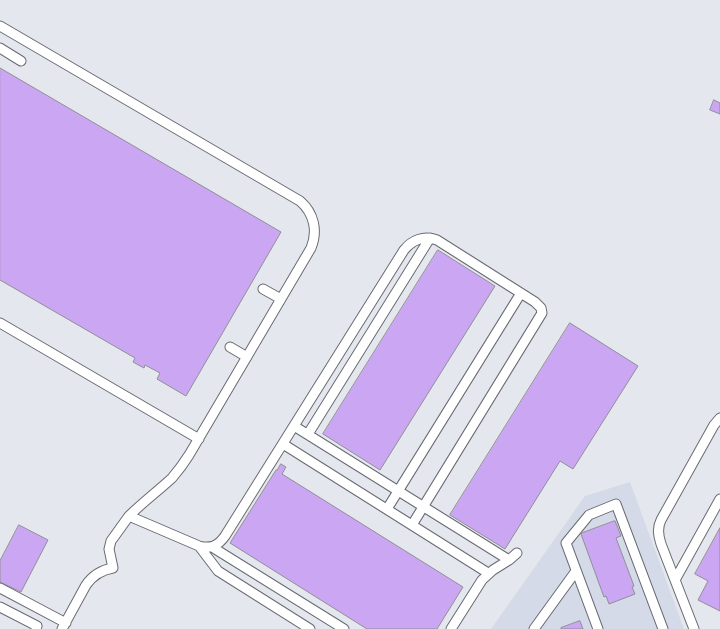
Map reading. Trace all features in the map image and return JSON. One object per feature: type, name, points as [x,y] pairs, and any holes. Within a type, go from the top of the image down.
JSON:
[{"type":"street","points":[[0,26],[292,196],[304,205],[310,214],[315,231],[313,242],[308,252],[189,456],[178,471],[129,516],[111,541],[109,549],[113,568],[99,572],[89,580],[64,626],[0,588]]},
{"type":"street","points":[[0,48],[22,61]]},
{"type":"street","points":[[308,434],[430,238]]},
{"type":"street","points":[[212,547],[219,543],[225,536],[404,250],[417,239],[430,238],[437,240],[540,306],[542,315],[412,526]]},
{"type":"street","points":[[263,289],[281,299]]},
{"type":"street","points":[[387,510],[521,293]]},
{"type":"street","points":[[0,323],[199,439]]},
{"type":"street","points":[[230,346],[247,356]]},
{"type":"street","points":[[694,629],[659,538],[658,531],[659,524],[714,425],[720,418]]},
{"type":"street","points":[[294,426],[509,560]]},
{"type":"street","points":[[283,444],[488,573]]},
{"type":"street","points":[[675,580],[720,499]]},
{"type":"street","points":[[598,629],[566,543],[589,515],[616,504],[663,629]]},
{"type":"street","points":[[129,516],[198,546],[212,547],[344,629]]},
{"type":"street","points":[[198,546],[218,571],[306,627],[312,609]]},
{"type":"street","points":[[451,629],[478,585],[488,573],[509,560],[517,553]]},
{"type":"street","points":[[534,629],[576,571]]},
{"type":"street","points":[[0,607],[37,626],[36,629]]},
{"type":"shaded area","points":[[630,482],[684,629],[491,629],[585,496]]},
{"type":"building","points":[[0,68],[281,232],[186,396],[157,379],[160,373],[145,365],[144,368],[133,362],[135,358],[0,280]]},
{"type":"building","points":[[714,100],[720,103],[720,114],[710,110]]},
{"type":"building","points":[[438,250],[495,286],[380,470],[323,434]]},
{"type":"building","points":[[570,323],[638,366],[573,469],[560,461],[505,549],[450,515]]},
{"type":"building","points":[[281,464],[286,467],[282,474],[463,587],[437,629],[367,629],[230,543]]},
{"type":"building","points":[[615,521],[621,536],[616,538],[634,586],[632,587],[635,594],[609,604],[606,596],[604,597],[581,534]]},
{"type":"building","points":[[19,525],[48,540],[21,592],[0,582],[0,561]]},
{"type":"building","points":[[720,528],[720,611],[698,600],[708,581],[695,574]]},
{"type":"building","points":[[580,621],[583,629],[561,629],[561,628]]}]
